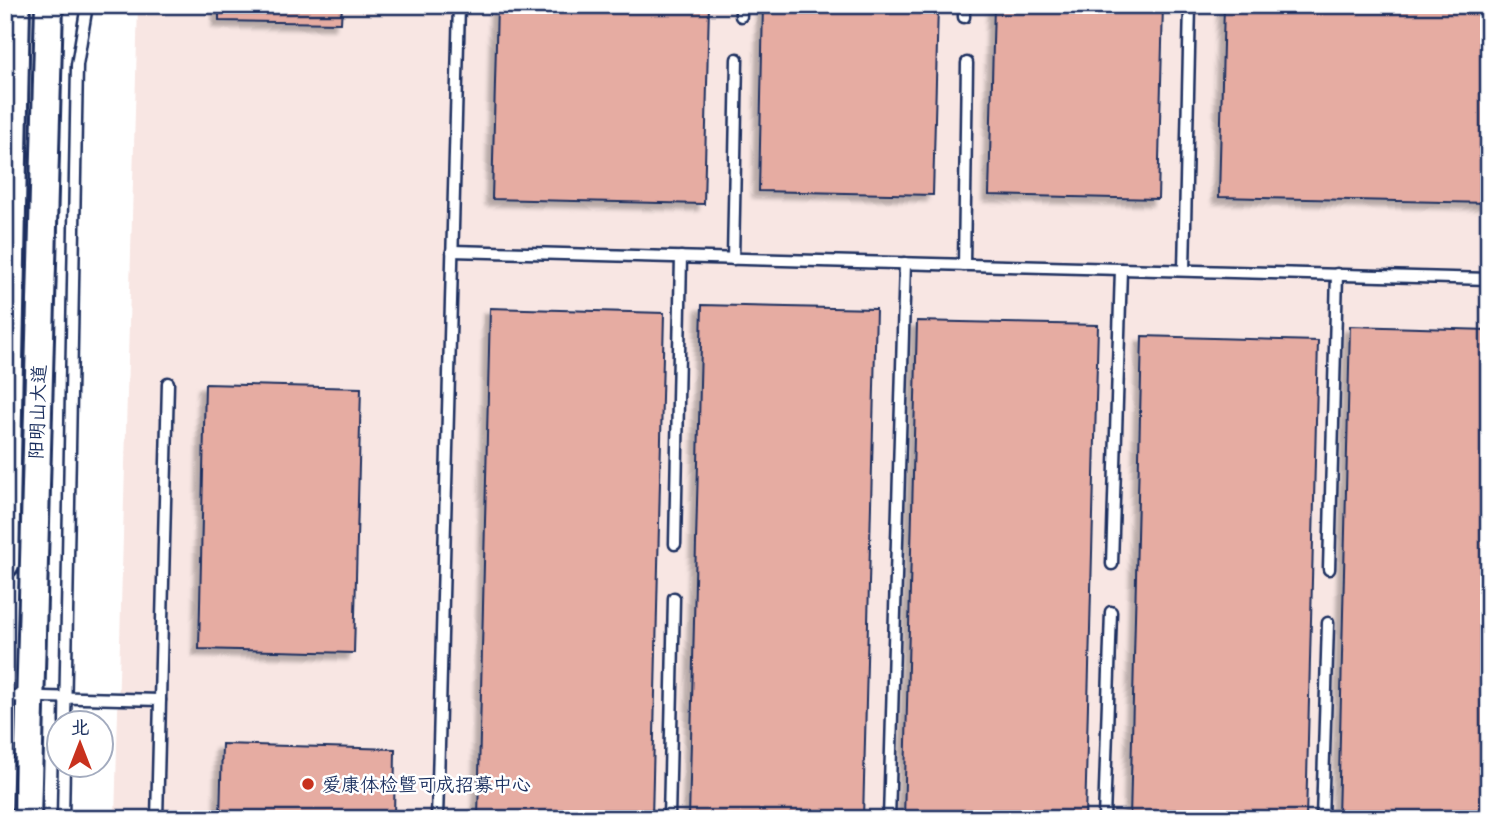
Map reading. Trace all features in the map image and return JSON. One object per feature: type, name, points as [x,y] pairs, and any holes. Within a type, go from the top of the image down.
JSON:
[{"type":"main road","name":"阳明山大道","points":[[5,564],[16,5]]},
{"type":"main road","name":"阳明山大道","points":[[27,819],[17,696],[49,5]]},
{"type":"lane","points":[[66,708],[77,65],[87,5]]},
{"type":"lane","points":[[437,819],[459,5]]},
{"type":"lane","points":[[964,5],[964,17]]},
{"type":"lane","points":[[1184,271],[1190,5]]},
{"type":"lane","points":[[733,258],[737,59]]},
{"type":"lane","points":[[964,265],[967,63]]},
{"type":"lane","points":[[452,251],[1489,279]]},
{"type":"lane","points":[[675,544],[681,257]]},
{"type":"lane","points":[[889,819],[905,263]]},
{"type":"lane","points":[[1112,564],[1121,269]]},
{"type":"lane","points":[[1329,569],[1337,274]]},
{"type":"lane","points":[[156,819],[168,383]]},
{"type":"lane","points":[[669,819],[674,598]]},
{"type":"lane","points":[[1104,819],[1111,612]]},
{"type":"lane","points":[[1322,819],[1328,622]]},
{"type":"lane","points":[[17,696],[160,700]]},
{"type":"lane","points":[[63,819],[64,778]]},
{"type":"shaded area","points":[[138,5],[1489,5],[1489,819],[115,819]]},
{"type":"building","points":[[219,5],[342,5],[341,23],[219,21]]},
{"type":"building","points":[[497,5],[709,5],[704,204],[492,199]]},
{"type":"building","points":[[763,5],[938,5],[933,195],[759,191]]},
{"type":"building","points":[[994,5],[1163,5],[1158,199],[989,195]]},
{"type":"building","points":[[1224,5],[1489,5],[1489,203],[1219,197]]},
{"type":"building","points":[[702,305],[876,309],[863,819],[689,819]]},
{"type":"building","points":[[490,308],[664,313],[652,819],[478,819]]},
{"type":"building","points":[[917,321],[1098,325],[1085,819],[904,819]]},
{"type":"building","points":[[1350,326],[1489,330],[1489,819],[1338,819]]},
{"type":"building","points":[[1142,336],[1318,341],[1306,819],[1130,819]]},
{"type":"building","points":[[205,384],[361,388],[354,653],[199,649]]},
{"type":"building","name":"爱康体检暨可成招募中心","points":[[222,744],[395,749],[394,819],[220,819]]},
{"type":"place","name":"爱康体检暨可成招募中心","points":[[308,784]]}]
